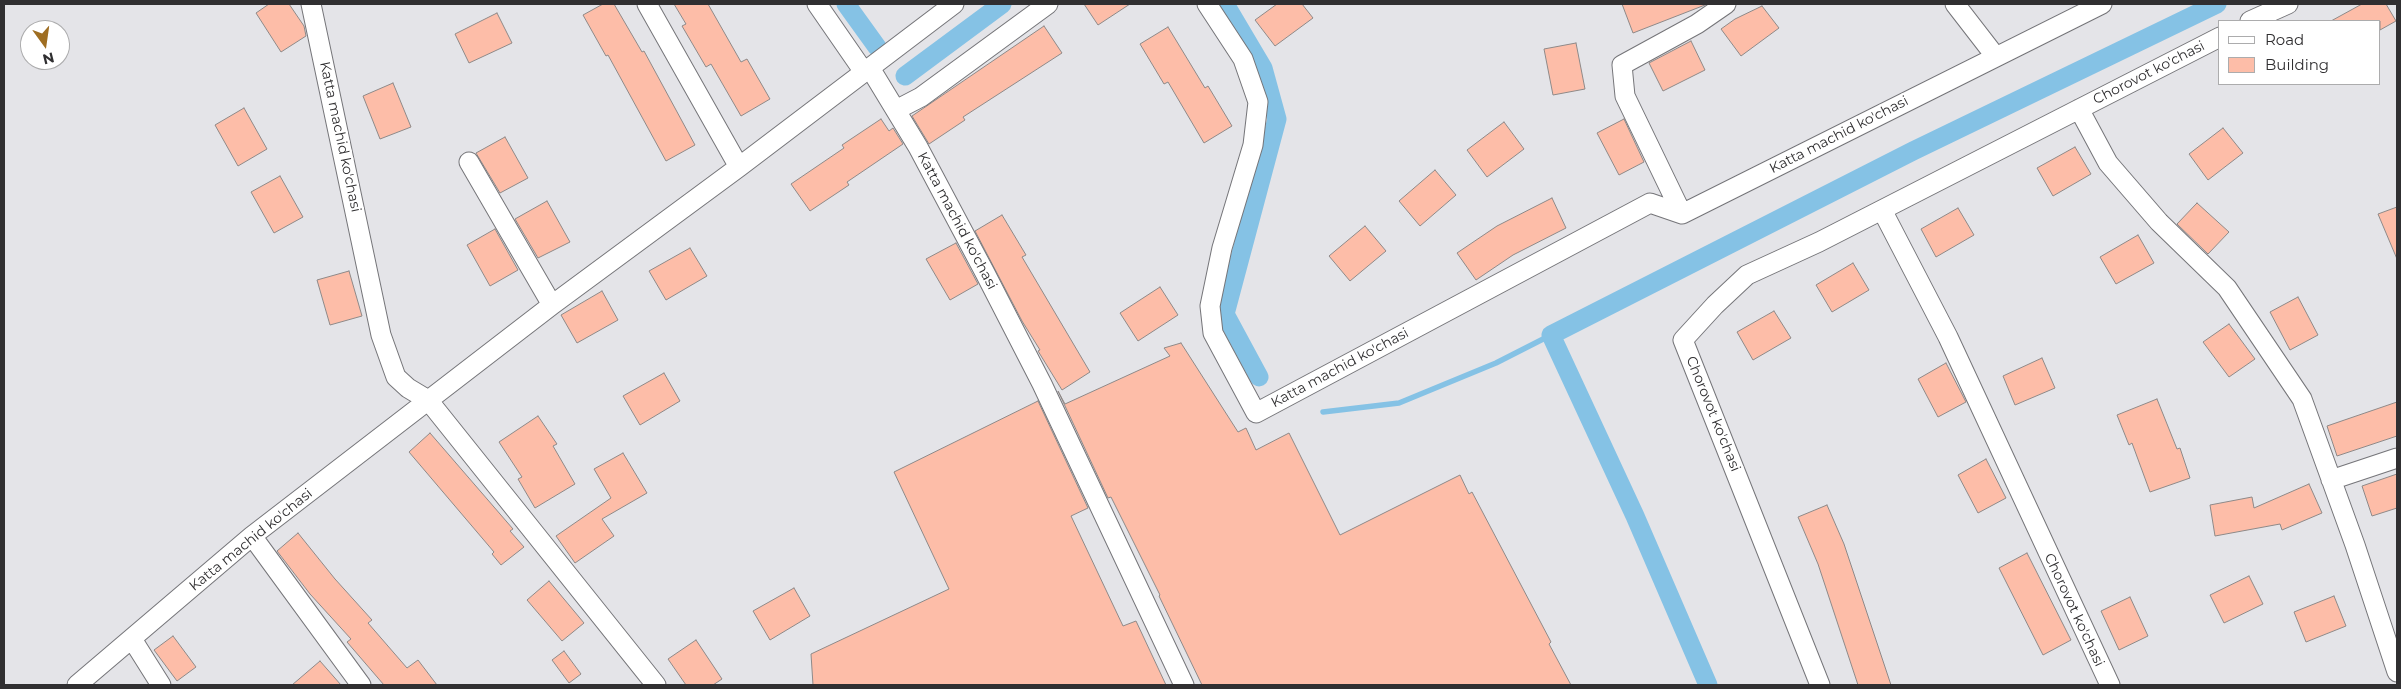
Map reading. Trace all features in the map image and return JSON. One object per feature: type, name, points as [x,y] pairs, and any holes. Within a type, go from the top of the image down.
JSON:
[{"type":"street","name":"Katta machid ko'chasi","points":[[311,4],[381,335],[396,377],[408,388],[428,400],[656,685]]},
{"type":"street","points":[[647,4],[738,168]]},
{"type":"street","points":[[817,4],[867,70]]},
{"type":"street","name":"Katta machid ko'chasi","points":[[77,685],[252,536],[552,305],[738,168],[954,4]]},
{"type":"street","points":[[896,110],[921,97],[1048,4]]},
{"type":"street","name":"Katta machid ko'chasi","points":[[1207,4],[1243,59],[1258,102],[1252,145],[1222,248],[1210,306],[1213,333],[1256,413],[1650,203],[1682,214],[2102,4]]},
{"type":"street","points":[[1682,214],[1625,96],[1622,65],[1697,24],[1726,4]]},
{"type":"street","points":[[1955,4],[1996,57]]},
{"type":"street","points":[[2252,20],[2288,4]]},
{"type":"street","name":"Chorovot ko'chasi","points":[[1820,685],[1683,340],[1715,305],[1747,276],[1882,210],[2218,38]]},
{"type":"street","name":"Katta machid ko'chasi","points":[[867,70],[896,110],[918,147],[1042,384],[1184,685]]},
{"type":"street","name":"Chorovot ko'chasi","points":[[2079,109],[2108,163],[2159,222],[2227,288],[2302,399],[2397,672]]},
{"type":"street","points":[[469,162],[552,305]]},
{"type":"street","name":"Chorovot ko'chasi","points":[[1882,210],[1948,337],[2110,685]]},
{"type":"street","points":[[2331,480],[2397,458]]},
{"type":"street","points":[[252,536],[361,685]]},
{"type":"street","points":[[132,640],[162,685]]},
{"type":"building","points":[[269,4],[289,4],[304,26],[306,36],[281,52],[256,13]]},
{"type":"building","points":[[603,4],[614,4],[642,52],[644,51],[695,145],[666,161],[608,55],[606,56],[583,15]]},
{"type":"building","points":[[674,4],[708,4],[741,62],[747,59],[770,99],[741,116],[711,64],[706,67],[682,26],[686,24]]},
{"type":"building","points":[[1084,4],[1130,4],[1098,25]]},
{"type":"building","points":[[1277,4],[1302,4],[1313,18],[1275,46],[1255,20]]},
{"type":"building","points":[[1622,4],[1705,4],[1705,5],[1633,33]]},
{"type":"building","points":[[2362,4],[2386,4],[2396,21],[2381,29],[2381,20],[2333,20]]},
{"type":"building","points":[[1762,6],[1779,28],[1741,56],[1721,29],[1735,19]]},
{"type":"building","points":[[497,13],[512,43],[469,63],[455,34]]},
{"type":"building","points":[[1044,26],[1062,53],[963,117],[965,120],[929,144],[912,116]]},
{"type":"building","points":[[1168,27],[1205,88],[1208,86],[1232,126],[1204,143],[1168,82],[1164,84],[1140,44]]},
{"type":"building","points":[[1691,41],[1705,70],[1663,91],[1649,63]]},
{"type":"building","points":[[1576,43],[1585,89],[1553,95],[1544,49]]},
{"type":"building","points":[[393,83],[411,127],[380,139],[363,96]]},
{"type":"building","points":[[244,108],[267,149],[238,166],[215,125]]},
{"type":"building","points":[[881,119],[889,131],[893,128],[903,144],[847,182],[849,185],[810,211],[791,184],[844,148],[842,145]]},
{"type":"building","points":[[1624,119],[1644,162],[1619,175],[1597,133]]},
{"type":"building","points":[[1504,122],[1524,149],[1487,177],[1467,150]]},
{"type":"building","points":[[2223,128],[2243,153],[2208,180],[2189,154]]},
{"type":"building","points":[[505,137],[528,178],[500,193],[476,153]]},
{"type":"building","points":[[2075,147],[2091,174],[2053,196],[2037,168]]},
{"type":"building","points":[[1435,170],[1456,195],[1420,226],[1399,201]]},
{"type":"building","points":[[280,176],[303,217],[274,233],[251,192]]},
{"type":"building","points":[[1552,198],[1566,228],[1513,255],[1476,280],[1457,253],[1497,226]]},
{"type":"building","points":[[547,201],[570,242],[538,258],[515,219]]},
{"type":"building","points":[[2197,203],[2229,232],[2208,254],[2177,224]]},
{"type":"building","points":[[2397,207],[2397,259],[2378,214]]},
{"type":"building","points":[[1958,208],[1974,235],[1936,257],[1921,229]]},
{"type":"building","points":[[1002,215],[1026,255],[1022,257],[1090,372],[1062,390],[1038,351],[1040,350],[1022,321],[975,231]]},
{"type":"building","points":[[1365,226],[1386,251],[1350,281],[1329,256]]},
{"type":"building","points":[[495,229],[518,270],[490,286],[467,245]]},
{"type":"building","points":[[2138,235],[2154,263],[2116,284],[2100,257]]},
{"type":"building","points":[[956,243],[978,284],[950,300],[926,259]]},
{"type":"building","points":[[690,248],[707,276],[666,300],[649,271]]},
{"type":"building","points":[[1853,263],[1869,290],[1832,312],[1816,285]]},
{"type":"building","points":[[349,271],[362,316],[330,325],[317,280]]},
{"type":"building","points":[[1160,287],[1178,315],[1138,341],[1120,313]]},
{"type":"building","points":[[602,291],[618,320],[577,343],[561,315]]},
{"type":"building","points":[[2298,297],[2318,335],[2290,350],[2270,312]]},
{"type":"building","points":[[1774,311],[1791,338],[1753,360],[1737,332]]},
{"type":"building","points":[[2229,324],[2255,359],[2229,377],[2203,342]]},
{"type":"building","points":[[1181,343],[1238,432],[1246,428],[1256,450],[1289,433],[1340,535],[1460,475],[1469,494],[1472,492],[1551,642],[1549,644],[1571,685],[1202,685],[1111,497],[1108,498],[1058,391],[1065,404],[1170,356],[1164,348]]},
{"type":"building","points":[[2042,358],[2055,388],[2015,405],[2003,376]]},
{"type":"building","points":[[1946,363],[1966,402],[1938,417],[1918,379]]},
{"type":"building","points":[[664,373],[680,401],[640,425],[623,396]]},
{"type":"building","points":[[2157,399],[2177,449],[2180,448],[2190,478],[2150,492],[2132,443],[2129,445],[2117,415]]},
{"type":"building","points":[[1038,401],[1088,508],[1071,516],[1123,626],[1136,621],[1166,685],[813,685],[811,654],[949,589],[894,472]]},
{"type":"building","points":[[2397,402],[2397,436],[2337,456],[2327,426]]},
{"type":"building","points":[[538,416],[557,444],[553,446],[575,484],[535,508],[518,479],[522,477],[499,442]]},
{"type":"building","points":[[430,433],[513,529],[510,531],[524,547],[501,565],[492,554],[494,552],[409,452]]},
{"type":"building","points":[[623,453],[647,493],[602,519],[614,536],[575,563],[556,536],[611,498],[594,469]]},
{"type":"building","points":[[1986,459],[2006,498],[1978,513],[1958,475]]},
{"type":"building","points":[[2397,474],[2397,508],[2372,516],[2362,486]]},
{"type":"building","points":[[2309,484],[2322,513],[2282,530],[2280,524],[2215,536],[2210,505],[2252,497],[2254,508]]},
{"type":"building","points":[[1827,505],[1844,544],[1891,685],[1858,685],[1818,564],[1798,517]]},
{"type":"building","points":[[298,533],[335,579],[372,620],[368,623],[407,668],[418,660],[437,685],[384,685],[347,642],[351,639],[310,594],[277,551]]},
{"type":"building","points":[[2027,553],[2071,640],[2043,655],[1999,568]]},
{"type":"building","points":[[2249,576],[2263,604],[2224,623],[2210,595]]},
{"type":"building","points":[[549,581],[584,623],[562,641],[527,600]]},
{"type":"building","points":[[794,588],[810,616],[770,640],[753,611]]},
{"type":"building","points":[[2334,596],[2346,626],[2306,642],[2294,612]]},
{"type":"building","points":[[2130,597],[2148,636],[2119,650],[2101,611]]},
{"type":"building","points":[[173,636],[196,667],[177,681],[154,650]]},
{"type":"building","points":[[696,640],[722,679],[713,685],[686,685],[668,659]]},
{"type":"building","points":[[564,651],[581,674],[569,683],[552,660]]},
{"type":"building","points":[[320,661],[341,685],[292,685]]},
{"type":"waterway","points":[[846,4],[877,47]]},
{"type":"waterway","points":[[905,76],[1002,4]]},
{"type":"waterway","points":[[1225,4],[1263,68],[1277,119],[1225,314],[1259,377]]},
{"type":"waterway","points":[[1708,685],[1635,516],[1551,335],[1913,151],[2217,4]]},
{"type":"waterway","points":[[1323,412],[1399,403],[1496,363],[1551,335]]}]
